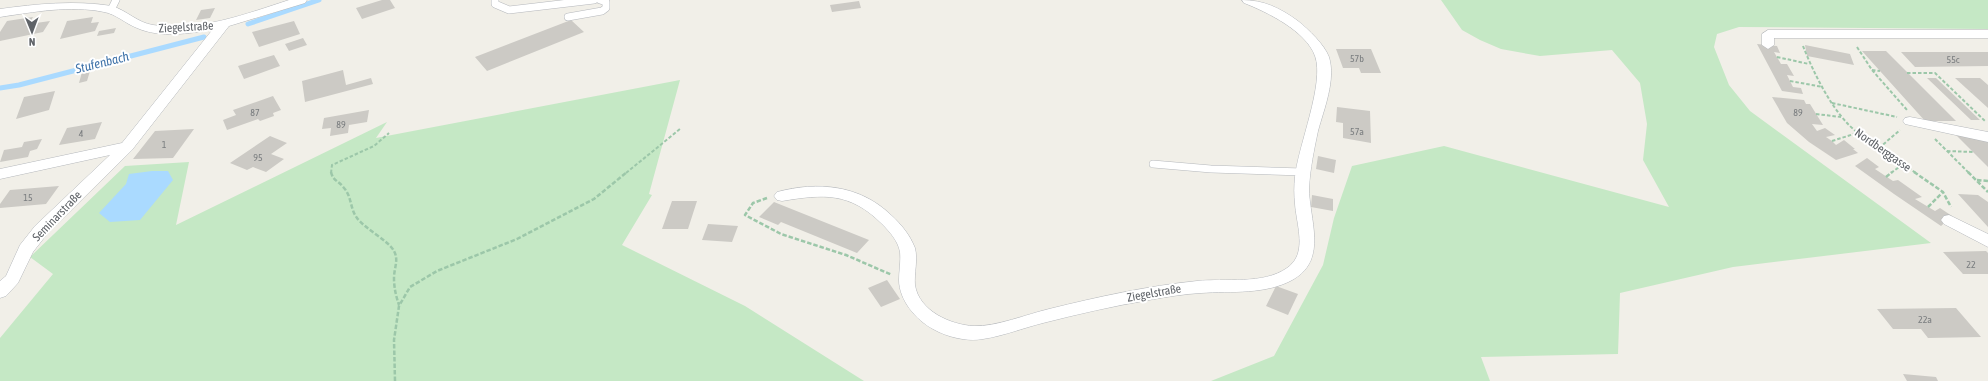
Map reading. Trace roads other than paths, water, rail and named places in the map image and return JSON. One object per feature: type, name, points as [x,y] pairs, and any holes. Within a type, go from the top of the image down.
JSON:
[{"type":"street","name":"Ziegelstraße","points":[[0,13],[58,5],[113,5],[135,24],[151,29],[183,30],[224,24],[301,0]]},
{"type":"street","name":"Ziegelstraße","points":[[782,196],[821,191],[847,194],[888,219],[902,236],[908,250],[907,282],[909,294],[922,312],[934,323],[951,330],[968,333],[982,333],[1073,309],[1137,295],[1179,288],[1250,285],[1274,280],[1291,273],[1302,264],[1306,252],[1306,231],[1302,203],[1302,179],[1320,95],[1323,73],[1322,56],[1307,35],[1291,20],[1248,0]]},
{"type":"street","name":"Seminarstraße","points":[[0,292],[12,280],[26,249],[41,230],[127,147],[224,24]]},
{"type":"street","points":[[1768,45],[1768,34],[1988,34]]},
{"type":"street","points":[[1907,124],[1988,137]]},
{"type":"street","points":[[0,174],[127,147]]},
{"type":"street","points":[[1952,221],[1988,241]]},
{"type":"lane","points":[[495,0],[495,4],[509,10],[594,0]]},
{"type":"lane","points":[[568,17],[602,11],[606,8],[606,2],[600,0]]},
{"type":"lane","points":[[1153,164],[1211,169],[1303,172]]},
{"type":"water","points":[[152,171],[168,171],[173,180],[140,220],[110,222],[99,213],[126,184],[129,174]]},
{"type":"waterway","name":"Stufenbach","points":[[248,24],[319,0]]},
{"type":"waterway","name":"Stufenbach","points":[[0,88],[19,85],[204,37]]}]
